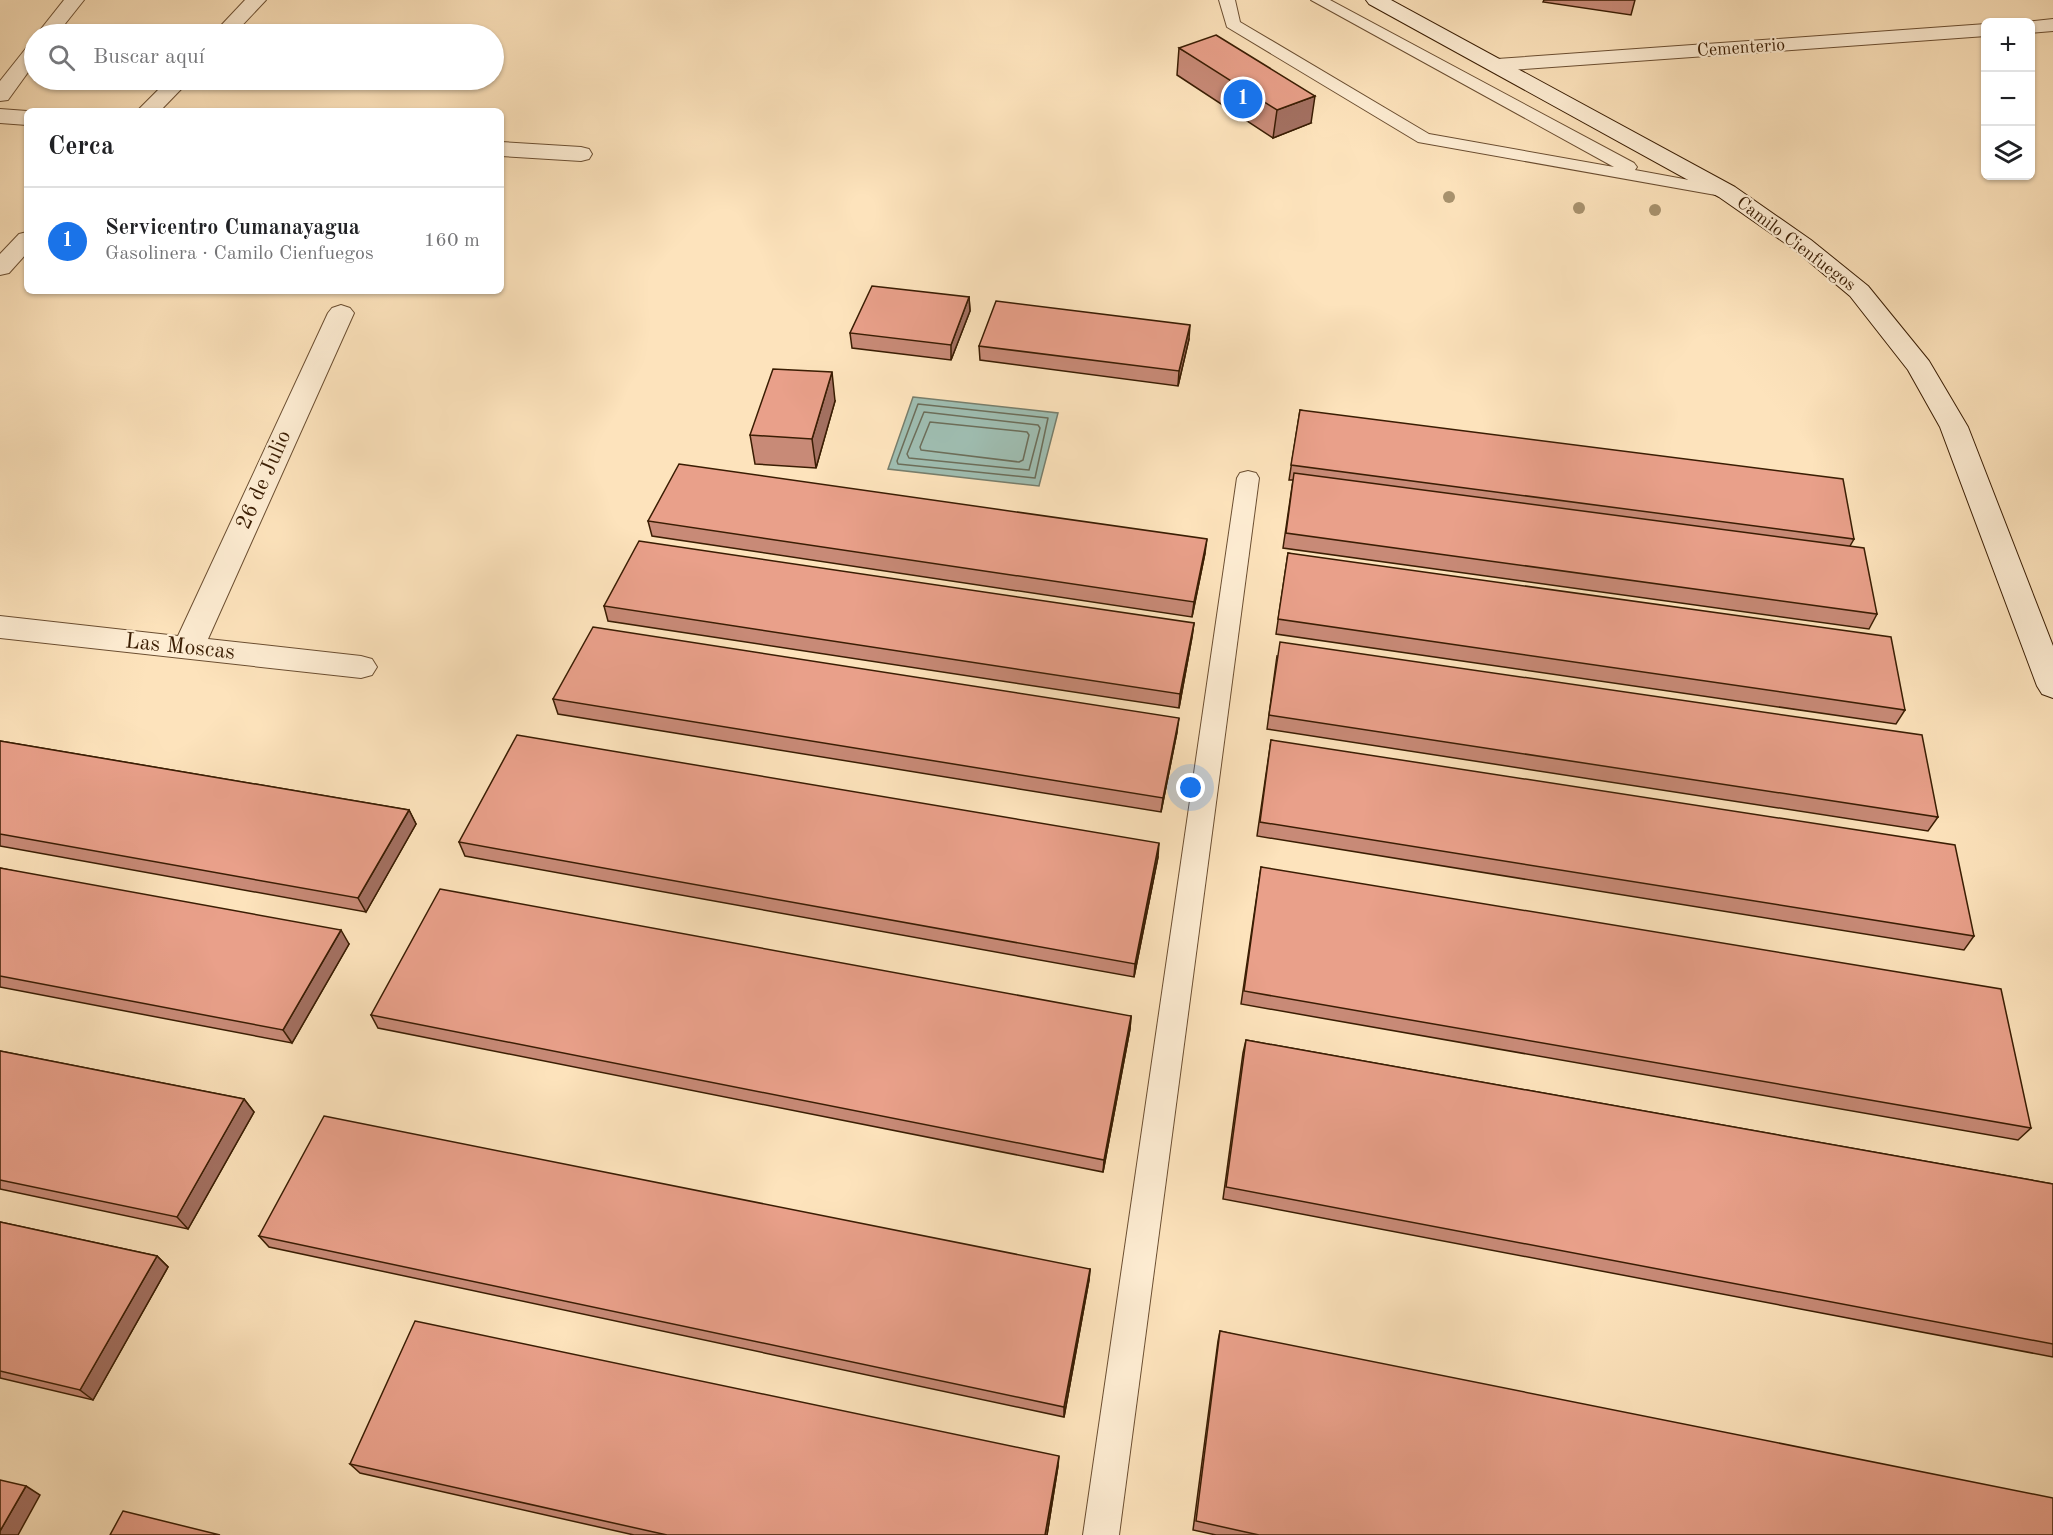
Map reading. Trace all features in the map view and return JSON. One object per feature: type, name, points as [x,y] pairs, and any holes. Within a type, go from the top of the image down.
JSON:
[{"type":"street","points":[[55,24],[74,0]]},
{"type":"street","points":[[232,24],[256,0]]},
{"type":"street","name":"Camilo Cienfuegos","points":[[1376,0],[1727,192],[1803,245],[1859,291],[1920,367],[1954,428],[2053,686]]},
{"type":"street","points":[[2035,27],[2053,25]]},
{"type":"street","name":"Cementerio","points":[[1497,65],[1981,30]]},
{"type":"street","points":[[0,95],[24,64]]},
{"type":"street","points":[[151,108],[169,90]]},
{"type":"street","points":[[0,116],[24,118]]},
{"type":"street","points":[[504,149],[581,154]]},
{"type":"street","points":[[1,266],[24,242]]},
{"type":"street","name":"26 de Julio","points":[[188,648],[340,313]]},
{"type":"street","name":"Las Moscas","points":[[0,627],[361,667]]},
{"type":"lane","points":[[1227,0],[1233,24],[1424,138],[1727,192]]},
{"type":"lane","points":[[1319,0],[1647,178]]},
{"type":"lane","points":[[1101,1535],[1248,478]]},
{"type":"water","points":[[913,397],[1058,413],[1039,486],[888,469]]},
{"type":"building","points":[[1216,35],[1315,96],[1277,110],[1179,48]]},
{"type":"building","points":[[872,286],[969,297],[951,345],[850,333]]},
{"type":"building","points":[[996,301],[1190,325],[1179,371],[979,346]]},
{"type":"building","points":[[773,369],[832,372],[812,439],[750,435]]},
{"type":"building","points":[[1300,410],[1843,479],[1854,539],[1291,465]]},
{"type":"building","points":[[679,464],[1207,539],[1194,602],[648,521]]},
{"type":"building","points":[[1294,473],[1864,548],[1877,614],[1286,533]]},
{"type":"building","points":[[639,541],[1194,623],[1180,694],[604,606]]},
{"type":"building","points":[[1288,553],[1891,637],[1905,710],[1278,619]]},
{"type":"building","points":[[593,627],[1179,718],[1163,798],[553,699]]},
{"type":"building","points":[[1280,642],[1922,735],[1938,817],[1269,715]]},
{"type":"building","points":[[517,735],[1159,843],[1135,964],[459,842]]},
{"type":"building","points":[[1271,740],[1955,845],[1974,936],[1260,822]]},
{"type":"building","points":[[0,741],[409,810],[358,898],[0,834]]},
{"type":"building","points":[[1261,867],[2001,989],[2031,1128],[1244,991]]},
{"type":"building","points":[[0,868],[341,930],[283,1030],[0,976]]},
{"type":"building","points":[[440,889],[1131,1016],[1104,1160],[371,1015]]},
{"type":"building","points":[[1246,1040],[2053,1184],[2053,1344],[1226,1187]]},
{"type":"building","points":[[0,1051],[244,1099],[177,1217],[0,1180]]},
{"type":"building","points":[[324,1116],[1090,1269],[1064,1407],[259,1236]]},
{"type":"building","points":[[0,1222],[157,1256],[80,1390],[0,1371]]},
{"type":"building","points":[[415,1321],[1059,1456],[1045,1535],[667,1535],[350,1464]]},
{"type":"building","points":[[1220,1331],[2053,1498],[2053,1535],[1259,1535],[1196,1521]]},
{"type":"building","points":[[0,1480],[26,1486],[0,1531]]},
{"type":"building","points":[[123,1511],[220,1535],[110,1535]]},
{"type":"place","name":"Servicentro Cumanayagua","points":[[1243,99]]}]
